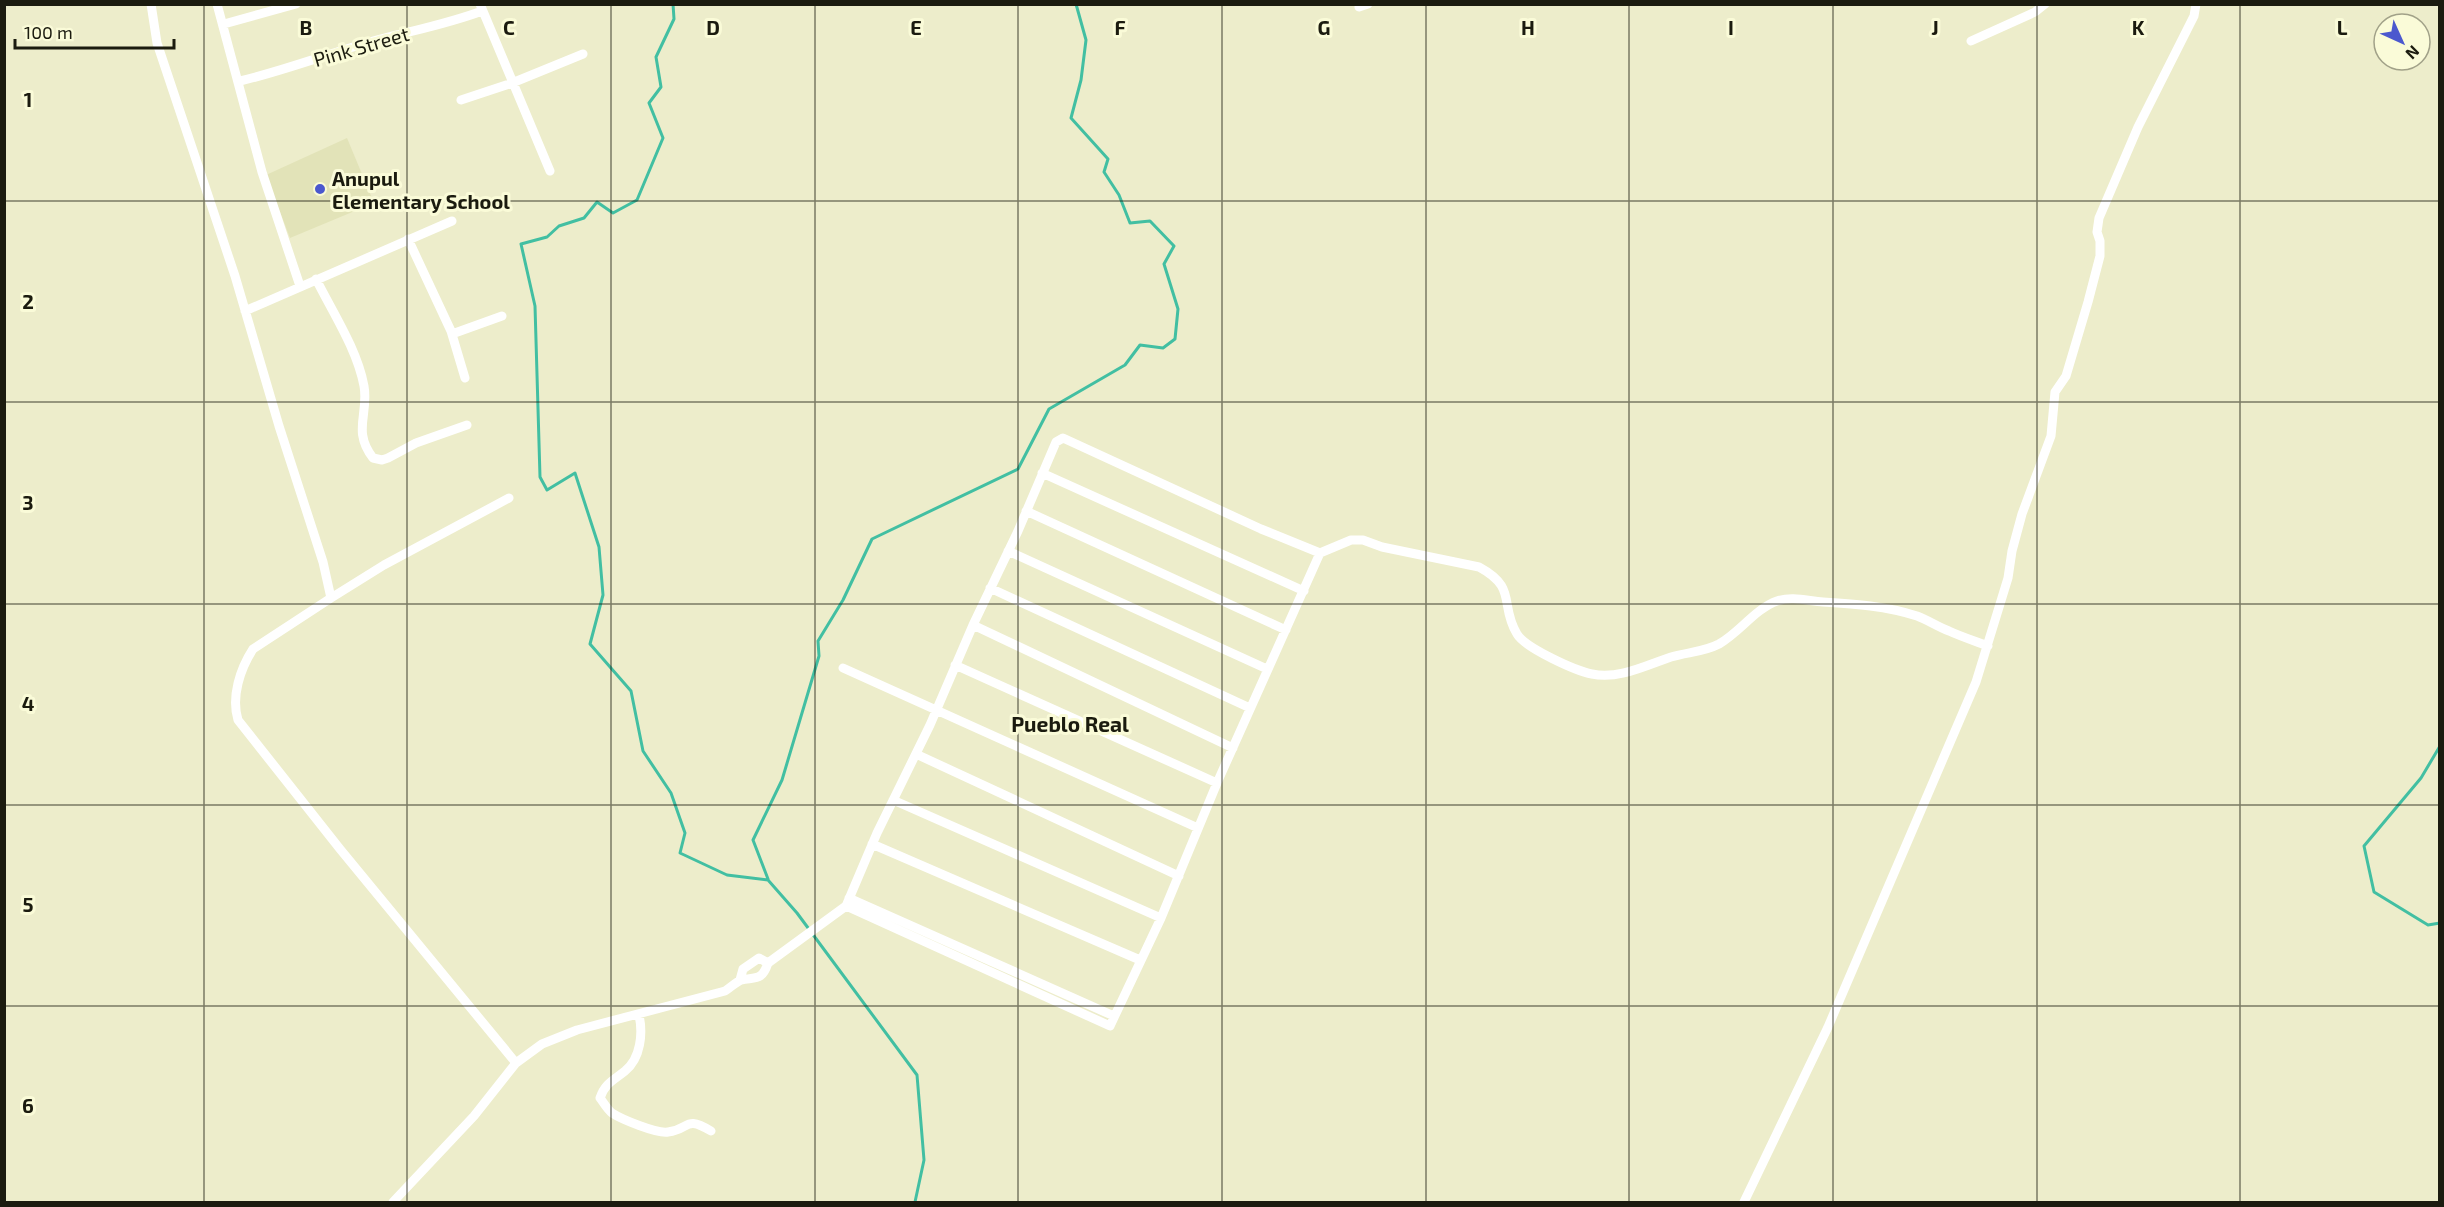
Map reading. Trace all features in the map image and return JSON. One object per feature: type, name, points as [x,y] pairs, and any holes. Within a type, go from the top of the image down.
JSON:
[{"type":"street","points":[[151,4],[157,43],[245,311],[323,562],[331,598]]},
{"type":"street","points":[[217,4],[240,81],[262,172],[300,286]]},
{"type":"street","points":[[224,24],[296,4]]},
{"type":"street","points":[[1971,41],[2035,12],[2045,4]]},
{"type":"street","points":[[1744,1203],[1841,997],[1976,682],[2008,578],[2012,551],[2022,514],[2051,436],[2055,392],[2066,376],[2094,279],[2101,247],[2097,232],[2099,218],[2138,127],[2194,16],[2196,4]]},
{"type":"street","points":[[481,8],[550,171]]},
{"type":"street","name":"Pink Street","points":[[240,81],[280,72],[314,59],[457,20],[481,8]]},
{"type":"street","points":[[461,100],[512,83],[584,54]]},
{"type":"street","points":[[245,311],[452,221]]},
{"type":"street","points":[[408,239],[452,334],[465,378]]},
{"type":"street","points":[[316,279],[357,361],[364,388],[361,429],[368,452],[373,458],[382,460],[388,458],[416,443],[467,425]]},
{"type":"street","points":[[452,334],[502,316]]},
{"type":"street","points":[[393,1203],[474,1116],[516,1063],[542,1044],[557,1037],[725,991],[740,980],[753,980],[765,973],[768,963],[848,902],[872,844],[936,711],[1056,442],[1063,438],[1261,529],[1320,553]]},
{"type":"street","points":[[1042,473],[1304,591]]},
{"type":"street","points":[[509,498],[384,565],[253,649],[235,695],[234,706],[238,720],[340,849],[516,1063]]},
{"type":"street","points":[[1026,511],[1286,630]]},
{"type":"street","points":[[848,902],[1110,1026],[1161,918],[1217,783],[1320,553],[1351,540],[1363,540],[1382,547],[1479,567],[1493,574],[1501,582],[1513,627],[1519,637],[1545,655],[1593,675],[1620,673],[1698,652],[1725,640],[1777,601],[1791,598],[1874,605],[1918,616],[1988,646]]},
{"type":"street","points":[[1008,551],[1267,669]]},
{"type":"street","points":[[990,588],[1250,708]]},
{"type":"street","points":[[973,625],[1233,748]]},
{"type":"street","points":[[956,665],[1217,783]]},
{"type":"street","points":[[843,668],[1198,828]]},
{"type":"street","points":[[916,754],[1179,876]]},
{"type":"street","points":[[893,800],[1161,918]]},
{"type":"street","points":[[872,844],[1140,960]]},
{"type":"street","points":[[740,980],[743,969],[759,958],[768,963]]},
{"type":"street","points":[[639,1015],[642,1026],[637,1056],[631,1066],[603,1088],[600,1098],[613,1114],[652,1132],[669,1132],[688,1123],[697,1123],[711,1131]]},
{"type":"shaded area","name":"Anupul Elementary School","points":[[347,138],[374,203],[290,238],[266,175]]},
{"type":"waterway","points":[[673,4],[674,19],[656,57],[661,87],[649,103],[663,138],[637,200],[613,213],[597,202],[584,218],[559,226],[547,237],[521,244],[535,306],[540,477],[547,490],[575,473],[599,547],[603,595],[590,644],[631,691],[643,751],[671,793],[685,833],[680,853],[727,875],[768,880],[797,913],[917,1075],[924,1160],[915,1202]]},
{"type":"waterway","points":[[768,879],[753,840],[782,780],[819,656],[818,641],[843,600],[872,539],[1018,469],[1049,409],[1125,365],[1140,345],[1163,348],[1175,339],[1178,309],[1164,264],[1174,246],[1150,221],[1130,223],[1119,195],[1104,172],[1108,159],[1071,118],[1081,80],[1086,40],[1076,4]]},
{"type":"waterway","points":[[2440,746],[2421,778],[2364,846],[2374,892],[2428,925],[2440,923]]},
{"type":"place","name":"Anupul Elementary School","points":[[320,189]]},
{"type":"district","name":"Pueblo Real","points":[[1070,723]]}]
